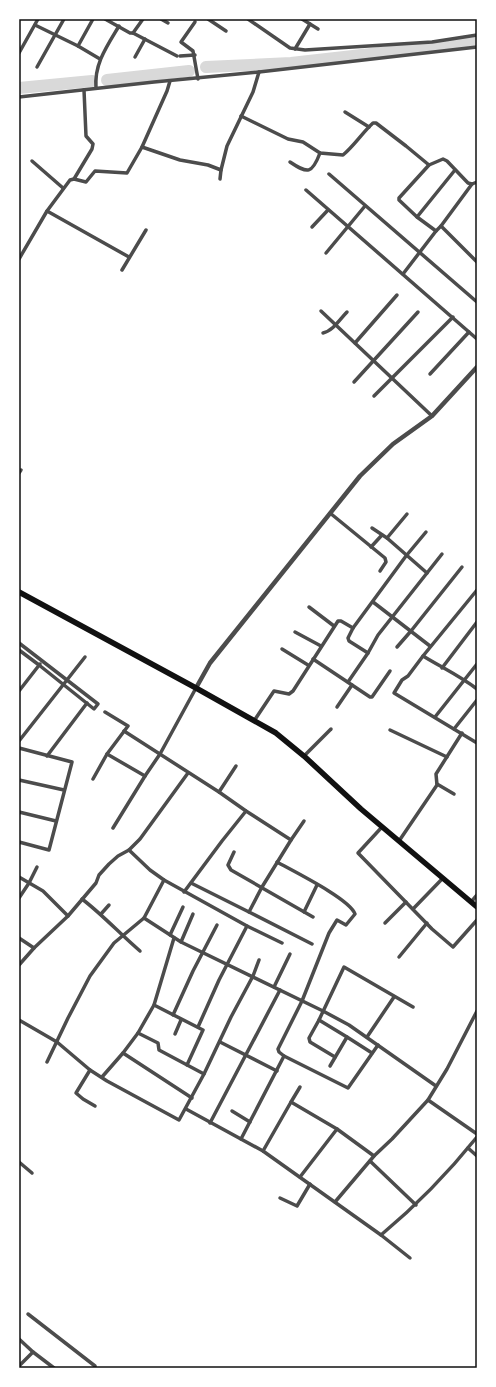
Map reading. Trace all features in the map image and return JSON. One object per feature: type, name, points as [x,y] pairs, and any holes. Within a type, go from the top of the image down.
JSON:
[{"type":"main road","points":[[19,592],[276,733],[304,756],[361,809],[477,907]]},
{"type":"street","points":[[19,53],[38,19]]},
{"type":"street","points":[[38,67],[64,19]]},
{"type":"street","points":[[78,46],[94,19]]},
{"type":"street","points":[[105,19],[130,33],[133,33],[179,56],[195,55]]},
{"type":"street","points":[[133,33],[143,19]]},
{"type":"street","points":[[161,19],[168,23]]},
{"type":"street","points":[[208,19],[226,31]]},
{"type":"street","points":[[248,19],[281,43],[295,49],[322,50],[432,42],[477,35]]},
{"type":"street","points":[[302,19],[318,29]]},
{"type":"street","points":[[195,22],[181,42],[191,48],[195,55],[198,77]]},
{"type":"street","points":[[35,24],[100,59]]},
{"type":"street","points":[[295,49],[310,24]]},
{"type":"street","points":[[96,86],[96,76],[100,59],[119,26]]},
{"type":"street","points":[[135,57],[144,39]]},
{"type":"street","points":[[19,97],[84,90],[96,86],[170,81],[259,72],[477,47]]},
{"type":"street","points":[[220,179],[227,146],[253,92],[259,72]]},
{"type":"street","points":[[74,179],[86,182],[95,171],[127,173],[142,147],[170,81]]},
{"type":"street","points":[[19,259],[47,211],[63,188],[70,180],[74,179],[90,153],[93,145],[86,136],[84,90]]},
{"type":"street","points":[[345,112],[369,127]]},
{"type":"street","points":[[241,116],[288,139],[303,142],[320,154],[343,155],[373,123],[406,146],[429,165]]},
{"type":"street","points":[[142,147],[180,160],[208,165],[222,170]]},
{"type":"street","points":[[290,162],[298,168],[308,171],[315,165],[320,154]]},
{"type":"street","points":[[436,231],[417,217],[399,200],[399,198],[429,165],[443,159],[447,160],[468,183],[472,184]]},
{"type":"street","points":[[32,161],[63,188]]},
{"type":"street","points":[[417,217],[455,170]]},
{"type":"street","points":[[329,174],[477,302]]},
{"type":"street","points":[[403,274],[472,184],[477,182]]},
{"type":"street","points":[[306,190],[477,339]]},
{"type":"street","points":[[326,253],[365,206]]},
{"type":"street","points":[[312,227],[328,210]]},
{"type":"street","points":[[47,211],[129,257]]},
{"type":"street","points":[[441,226],[477,262]]},
{"type":"street","points":[[122,270],[146,230]]},
{"type":"street","points":[[355,343],[397,295]]},
{"type":"street","points":[[321,311],[432,416]]},
{"type":"street","points":[[323,333],[327,332],[347,312]]},
{"type":"street","points":[[354,382],[418,312]]},
{"type":"street","points":[[374,396],[453,317]]},
{"type":"street","points":[[430,374],[469,332]]},
{"type":"street","points":[[112,828],[160,754],[210,663],[360,476],[393,444],[432,416],[477,368]]},
{"type":"street","points":[[330,513],[386,559],[386,562],[380,571]]},
{"type":"street","points":[[387,538],[407,514]]},
{"type":"street","points":[[372,528],[387,538],[427,573]]},
{"type":"street","points":[[368,653],[348,640],[348,638],[353,628],[406,556],[426,532]]},
{"type":"street","points":[[371,547],[382,535]]},
{"type":"street","points":[[348,682],[368,653],[378,635],[442,554]]},
{"type":"street","points":[[396,647],[411,631],[462,567]]},
{"type":"street","points":[[477,590],[430,646],[408,676],[398,685],[394,692],[477,743]]},
{"type":"street","points":[[373,602],[430,646]]},
{"type":"street","points":[[309,608],[334,626]]},
{"type":"street","points":[[254,721],[274,691],[287,694],[291,692],[334,626],[339,621],[353,628]]},
{"type":"street","points":[[442,668],[477,622]]},
{"type":"street","points":[[295,632],[321,646]]},
{"type":"street","points":[[19,643],[43,660],[98,704],[94,709],[39,664],[19,650]]},
{"type":"street","points":[[282,648],[308,665]]},
{"type":"street","points":[[423,656],[465,680],[477,689]]},
{"type":"street","points":[[19,741],[85,657]]},
{"type":"street","points":[[313,658],[368,696],[372,697],[390,671]]},
{"type":"street","points":[[19,691],[43,660]]},
{"type":"street","points":[[435,717],[477,664]]},
{"type":"street","points":[[337,707],[352,685]]},
{"type":"street","points":[[454,729],[477,700]]},
{"type":"street","points":[[47,756],[88,704]]},
{"type":"street","points":[[93,779],[107,754],[127,728],[127,725],[105,712]]},
{"type":"street","points":[[304,756],[331,729]]},
{"type":"street","points":[[390,730],[447,757]]},
{"type":"street","points":[[124,731],[291,840]]},
{"type":"street","points":[[399,841],[437,784],[436,774],[462,734]]},
{"type":"street","points":[[19,748],[72,762],[49,850],[19,842]]},
{"type":"street","points":[[107,754],[145,776]]},
{"type":"street","points":[[219,792],[236,766]]},
{"type":"street","points":[[19,965],[34,948],[68,916],[96,883],[99,875],[109,864],[118,856],[129,850],[140,839],[188,773]]},
{"type":"street","points":[[19,780],[64,790]]},
{"type":"street","points":[[437,784],[454,794]]},
{"type":"street","points":[[184,892],[222,840],[246,811]]},
{"type":"street","points":[[19,812],[56,821]]},
{"type":"street","points":[[249,912],[277,862],[304,821]]},
{"type":"street","points":[[382,826],[358,853],[427,924],[453,947],[477,920]]},
{"type":"street","points":[[129,850],[150,870],[164,880],[247,926],[282,943]]},
{"type":"street","points":[[234,852],[228,866],[230,869],[313,917]]},
{"type":"street","points":[[277,862],[333,893],[349,906],[355,914],[347,924],[338,920],[335,921],[302,1001],[278,1049],[279,1052],[284,1056],[348,1088],[378,1046]]},
{"type":"street","points":[[19,898],[37,867]]},
{"type":"street","points":[[19,877],[43,891],[68,916]]},
{"type":"street","points":[[413,909],[443,878]]},
{"type":"street","points":[[47,1062],[90,976],[107,952],[122,936],[144,918],[164,880]]},
{"type":"street","points":[[191,883],[312,944]]},
{"type":"street","points":[[304,912],[317,885]]},
{"type":"street","points":[[471,902],[477,895]]},
{"type":"street","points":[[82,900],[101,914],[122,936],[140,951]]},
{"type":"street","points":[[385,924],[406,902]]},
{"type":"street","points":[[101,914],[109,905]]},
{"type":"street","points":[[170,935],[183,907]]},
{"type":"street","points":[[181,942],[193,914]]},
{"type":"street","points":[[144,918],[181,942],[323,1011],[367,1037],[436,1086]]},
{"type":"street","points":[[399,957],[427,924]]},
{"type":"street","points":[[173,1015],[192,971],[217,925]]},
{"type":"street","points":[[198,1027],[227,964],[247,926]]},
{"type":"street","points":[[19,938],[34,948]]},
{"type":"street","points":[[102,1077],[138,1033],[154,1005],[174,938]]},
{"type":"street","points":[[274,987],[290,954]]},
{"type":"street","points":[[19,1020],[57,1042],[90,1070],[178,1120],[181,1119],[192,1098],[253,976],[259,960]]},
{"type":"street","points":[[335,1057],[309,1040],[309,1038],[344,966],[412,1007]]},
{"type":"street","points":[[210,1123],[280,990]]},
{"type":"street","points":[[367,1037],[394,997]]},
{"type":"street","points":[[154,1005],[202,1029],[203,1032],[187,1065]]},
{"type":"street","points":[[335,1202],[374,1156],[428,1100],[447,1069],[477,1011]]},
{"type":"street","points":[[175,1034],[182,1020]]},
{"type":"street","points":[[319,1020],[372,1053]]},
{"type":"street","points":[[138,1033],[158,1043],[159,1050],[204,1074]]},
{"type":"street","points":[[330,1066],[346,1037]]},
{"type":"street","points":[[220,1042],[277,1071]]},
{"type":"street","points":[[123,1053],[192,1098]]},
{"type":"street","points":[[240,1140],[284,1056]]},
{"type":"street","points":[[90,1070],[76,1093],[95,1106]]},
{"type":"street","points":[[263,1151],[300,1087]]},
{"type":"street","points":[[428,1100],[477,1134]]},
{"type":"street","points":[[291,1102],[337,1129],[374,1156]]},
{"type":"street","points":[[186,1109],[240,1140],[263,1151],[381,1235],[410,1258]]},
{"type":"street","points":[[232,1112],[250,1122]]},
{"type":"street","points":[[300,1177],[337,1129]]},
{"type":"street","points":[[381,1235],[416,1204],[442,1178],[477,1137]]},
{"type":"street","points":[[468,1148],[477,1156]]},
{"type":"street","points":[[370,1161],[416,1204]]},
{"type":"street","points":[[19,1162],[32,1173]]},
{"type":"street","points":[[280,1198],[297,1206],[310,1184]]},
{"type":"street","points":[[28,1314],[95,1368]]},
{"type":"street","points":[[19,1339],[54,1368]]},
{"type":"street","points":[[19,1366],[33,1352]]},
{"type":"waterway","points":[[206,67],[291,63],[477,42]]},
{"type":"waterway","points":[[107,80],[189,71]]},
{"type":"waterway","points":[[19,88],[92,81]]}]
